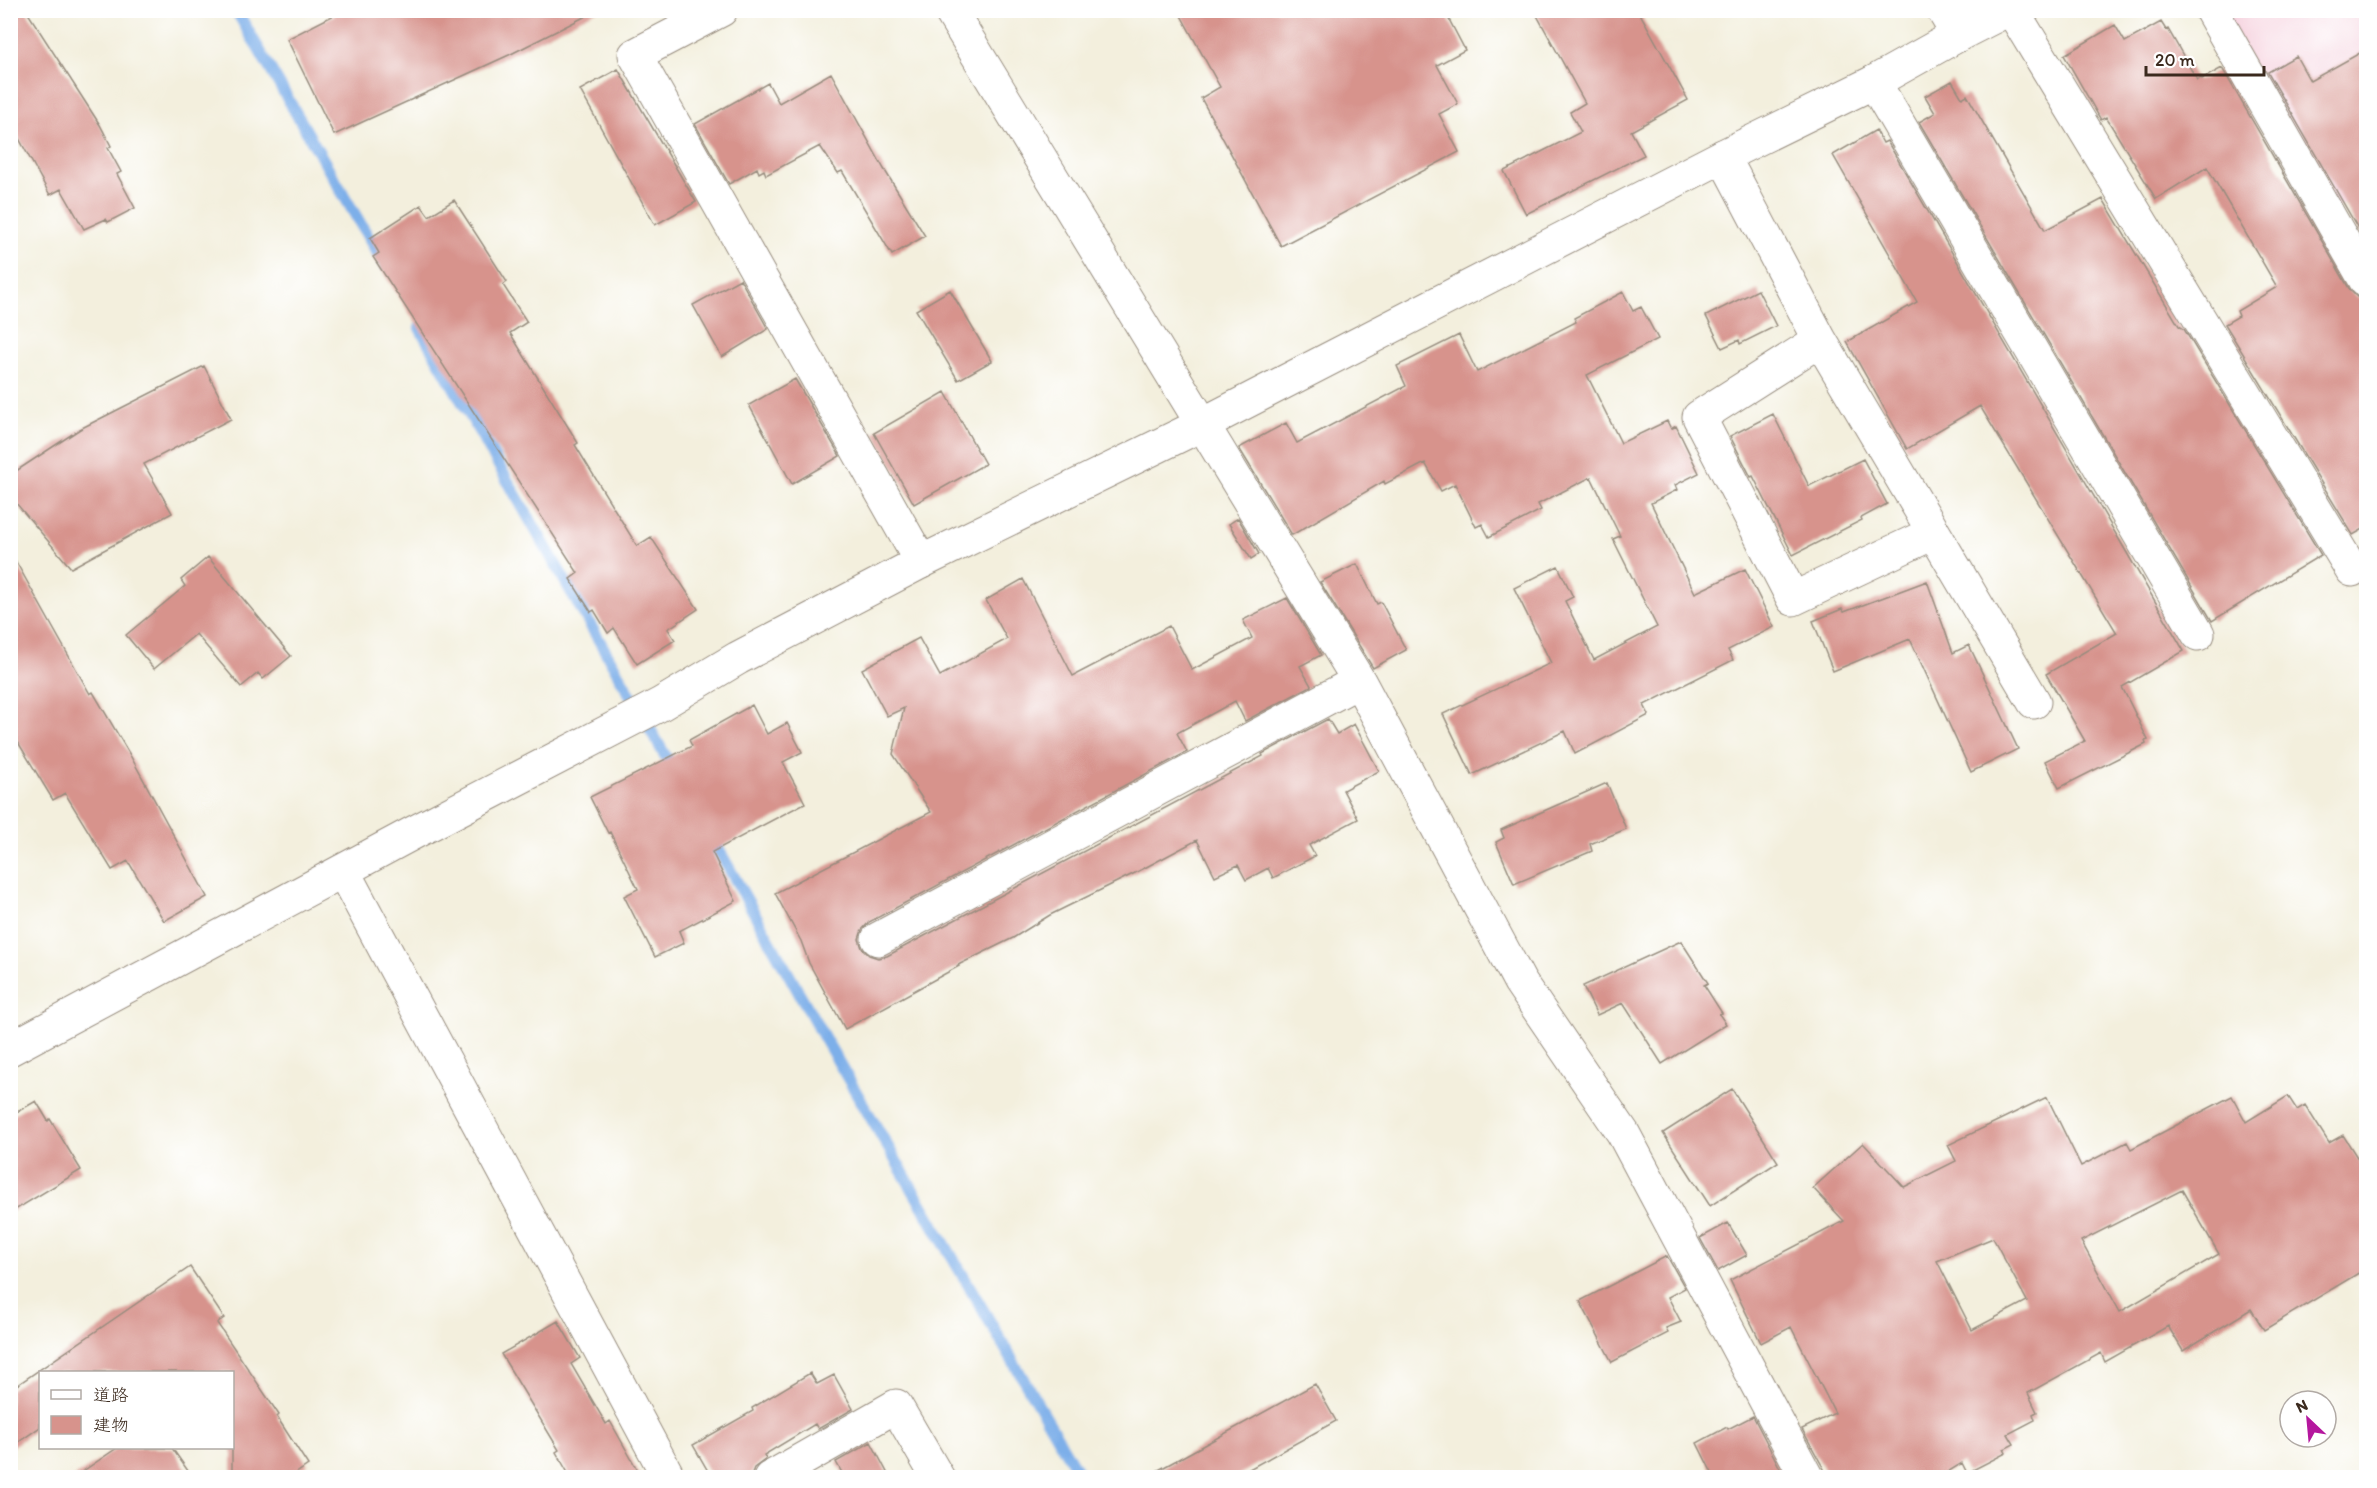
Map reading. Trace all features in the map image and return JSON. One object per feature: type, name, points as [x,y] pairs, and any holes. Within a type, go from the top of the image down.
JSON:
[{"type":"street","points":[[721,10],[635,55],[921,562]]},
{"type":"street","points":[[951,10],[1201,425],[1359,681],[1521,982],[1623,1133],[1807,1478]]},
{"type":"street","points":[[10,1049],[661,704],[738,658],[921,562],[1201,425],[1723,156],[1874,82],[1951,23],[2007,10]]},
{"type":"street","points":[[2012,10],[2352,570]]},
{"type":"street","points":[[2211,10],[2367,281]]},
{"type":"street","points":[[1874,82],[2198,634]]},
{"type":"street","points":[[1723,156],[1820,340],[2034,702]]},
{"type":"street","points":[[1820,340],[1699,417],[1793,599],[1933,533]]},
{"type":"street","points":[[878,939],[1359,681]]},
{"type":"street","points":[[343,871],[669,1478]]},
{"type":"street","points":[[770,1478],[896,1406],[938,1478]]},
{"type":"shaded area","points":[[2221,11],[2366,11],[2366,194],[2336,208]]},
{"type":"building","points":[[10,10],[26,10],[100,125],[111,146],[108,148],[121,172],[117,174],[135,208],[108,222],[106,219],[84,229],[61,189],[50,195],[10,122]]},
{"type":"building","points":[[344,10],[598,10],[509,55],[334,135],[287,39]]},
{"type":"building","points":[[1178,10],[1444,10],[1465,50],[1437,65],[1458,104],[1439,114],[1459,152],[1281,246],[1201,98],[1220,87]]},
{"type":"building","points":[[1534,10],[1638,10],[1688,100],[1631,131],[1644,155],[1526,214],[1504,171],[1581,132],[1570,112],[1585,103]]},
{"type":"building","points":[[2161,22],[2166,30],[2168,29],[2197,80],[2222,68],[2350,290],[2357,297],[2367,300],[2367,527],[2353,535],[2225,324],[2239,316],[2237,311],[2277,287],[2207,167],[2156,199],[2106,117],[2101,120],[2064,55],[2115,25],[2125,42]]},
{"type":"building","points":[[2367,49],[2367,244],[2268,72],[2296,56],[2310,81]]},
{"type":"building","points":[[618,69],[696,202],[655,225],[580,90]]},
{"type":"building","points":[[831,73],[884,169],[925,236],[892,255],[842,171],[838,173],[820,146],[766,175],[764,170],[759,173],[757,168],[729,184],[695,124],[768,83],[779,103]]},
{"type":"building","points":[[1952,81],[1962,98],[1967,95],[2045,230],[2103,199],[2321,555],[2212,621],[1919,122],[1935,113],[1925,96]]},
{"type":"building","points":[[1876,130],[1883,143],[1887,141],[2184,651],[2122,687],[2148,740],[2145,741],[2146,744],[2059,788],[2045,761],[2085,741],[2046,674],[2117,633],[1980,406],[1907,449],[1847,342],[1917,302],[1833,155]]},
{"type":"building","points":[[454,200],[507,282],[503,285],[527,322],[510,333],[578,443],[575,445],[637,546],[651,537],[698,609],[668,629],[675,640],[637,664],[614,628],[608,633],[594,610],[591,612],[570,579],[578,573],[373,257],[379,253],[370,238],[421,205],[429,216]]},
{"type":"building","points":[[740,279],[768,329],[722,357],[693,305]]},
{"type":"building","points":[[950,290],[992,361],[958,380],[916,310]]},
{"type":"building","points":[[1758,290],[1776,326],[1740,344],[1739,340],[1722,348],[1706,316]]},
{"type":"building","points":[[1623,292],[1633,311],[1641,307],[1658,339],[1587,375],[1621,443],[1667,421],[1671,429],[1676,426],[1699,473],[1675,485],[1677,490],[1651,503],[1695,593],[1745,569],[1774,627],[1728,650],[1733,660],[1644,705],[1649,715],[1575,754],[1565,731],[1472,775],[1443,714],[1551,663],[1514,588],[1558,566],[1573,597],[1565,601],[1594,660],[1657,627],[1613,539],[1620,536],[1591,477],[1538,504],[1541,510],[1489,537],[1482,524],[1476,527],[1455,484],[1441,491],[1425,463],[1385,484],[1384,481],[1292,535],[1239,448],[1286,423],[1297,443],[1406,386],[1397,366],[1459,335],[1477,372],[1576,322],[1574,318]]},
{"type":"building","points":[[204,366],[231,419],[144,464],[172,513],[71,568],[10,496],[10,475],[80,429]]},
{"type":"building","points":[[795,379],[840,456],[792,484],[749,405]]},
{"type":"building","points":[[945,392],[985,464],[914,504],[874,433]]},
{"type":"building","points":[[1773,414],[1809,486],[1863,459],[1887,504],[1861,518],[1862,520],[1793,555],[1730,436]]},
{"type":"building","points":[[1238,518],[1259,554],[1251,559],[1229,524]]},
{"type":"building","points":[[10,551],[90,694],[93,692],[130,755],[207,897],[164,921],[128,861],[112,870],[65,793],[53,800],[10,729]]},
{"type":"building","points":[[208,557],[291,656],[263,679],[258,673],[241,687],[196,634],[154,669],[126,635],[185,586],[181,580]]},
{"type":"building","points":[[1357,564],[1377,604],[1381,602],[1406,650],[1373,668],[1320,582]]},
{"type":"building","points":[[1023,579],[1073,676],[1169,626],[1192,670],[1252,638],[1243,620],[1287,598],[1321,655],[1300,666],[1311,686],[1245,721],[1235,701],[1177,733],[1187,752],[869,922],[862,930],[859,939],[862,948],[869,955],[878,958],[887,956],[1263,756],[1262,754],[1328,719],[1337,734],[1354,724],[1379,771],[1343,790],[1358,819],[1309,845],[1315,856],[1273,878],[1268,868],[1246,880],[1238,865],[1215,876],[1197,840],[1050,915],[1013,938],[958,965],[845,1029],[809,963],[801,941],[775,893],[931,812],[893,754],[904,708],[887,716],[862,669],[919,638],[940,676],[1007,639],[986,600]]},
{"type":"building","points":[[1927,581],[1953,653],[1969,645],[2018,749],[1971,772],[1910,639],[1833,671],[1813,621]]},
{"type":"building","points":[[752,705],[767,734],[787,723],[802,752],[783,762],[805,803],[712,852],[736,901],[679,931],[684,943],[655,957],[624,896],[638,889],[590,797],[692,746],[689,740]]},
{"type":"building","points":[[1607,783],[1626,829],[1590,844],[1592,851],[1514,884],[1496,842],[1504,838],[1501,830]]},
{"type":"building","points":[[1681,941],[1708,983],[1704,985],[1722,1013],[1719,1014],[1726,1024],[1662,1064],[1623,1003],[1597,1015],[1583,986]]},
{"type":"building","points":[[1732,1089],[1778,1162],[1710,1206],[1663,1133]]},
{"type":"building","points":[[2232,1096],[2246,1122],[2288,1096],[2297,1110],[2305,1105],[2329,1143],[2343,1135],[2367,1173],[2367,1268],[2264,1330],[2251,1309],[2183,1351],[2168,1326],[2105,1362],[2101,1353],[2028,1393],[2037,1412],[2033,1414],[2035,1420],[2008,1434],[2014,1444],[2004,1449],[2006,1453],[1967,1473],[1962,1463],[1938,1478],[1826,1478],[1824,1469],[1802,1429],[1835,1413],[1791,1327],[1761,1343],[1730,1280],[1844,1221],[1813,1188],[1863,1143],[1904,1187],[1956,1161],[1948,1145],[2047,1097],[2081,1166],[2127,1142],[2131,1149]],"holes":[[[2182,1190],[2219,1254],[2120,1312],[2081,1241]],[[1993,1238],[2027,1301],[1972,1330],[1937,1261]]]},
{"type":"building","points":[[36,1101],[48,1121],[50,1119],[81,1170],[10,1213],[10,1116]]},
{"type":"building","points":[[1728,1223],[1747,1255],[1718,1271],[1700,1238]]},
{"type":"building","points":[[1667,1256],[1685,1288],[1668,1297],[1681,1322],[1666,1328],[1668,1333],[1612,1362],[1580,1301]]},
{"type":"building","points":[[190,1267],[224,1318],[217,1323],[279,1415],[277,1417],[308,1465],[289,1478],[232,1478],[234,1371],[39,1371],[39,1428],[10,1448],[10,1390]]},
{"type":"building","points":[[558,1321],[580,1358],[571,1364],[606,1424],[610,1421],[642,1478],[571,1478],[556,1452],[559,1450],[501,1354]]},
{"type":"building","points":[[810,1373],[817,1384],[834,1375],[853,1409],[818,1429],[815,1424],[764,1455],[766,1459],[745,1478],[712,1478],[693,1445],[753,1411],[752,1408]]},
{"type":"building","points":[[1315,1384],[1336,1421],[1233,1478],[1144,1478]]},
{"type":"building","points":[[1753,1416],[1785,1478],[1703,1478],[1712,1473],[1697,1443]]},
{"type":"building","points":[[871,1442],[890,1478],[845,1478],[836,1462]]},
{"type":"building","points":[[116,1449],[173,1449],[193,1478],[73,1478]]},
{"type":"waterway","points":[[236,10],[385,266]]},
{"type":"waterway","points":[[420,328],[674,771]]},
{"type":"waterway","points":[[711,836],[825,1039],[1081,1478]]}]
